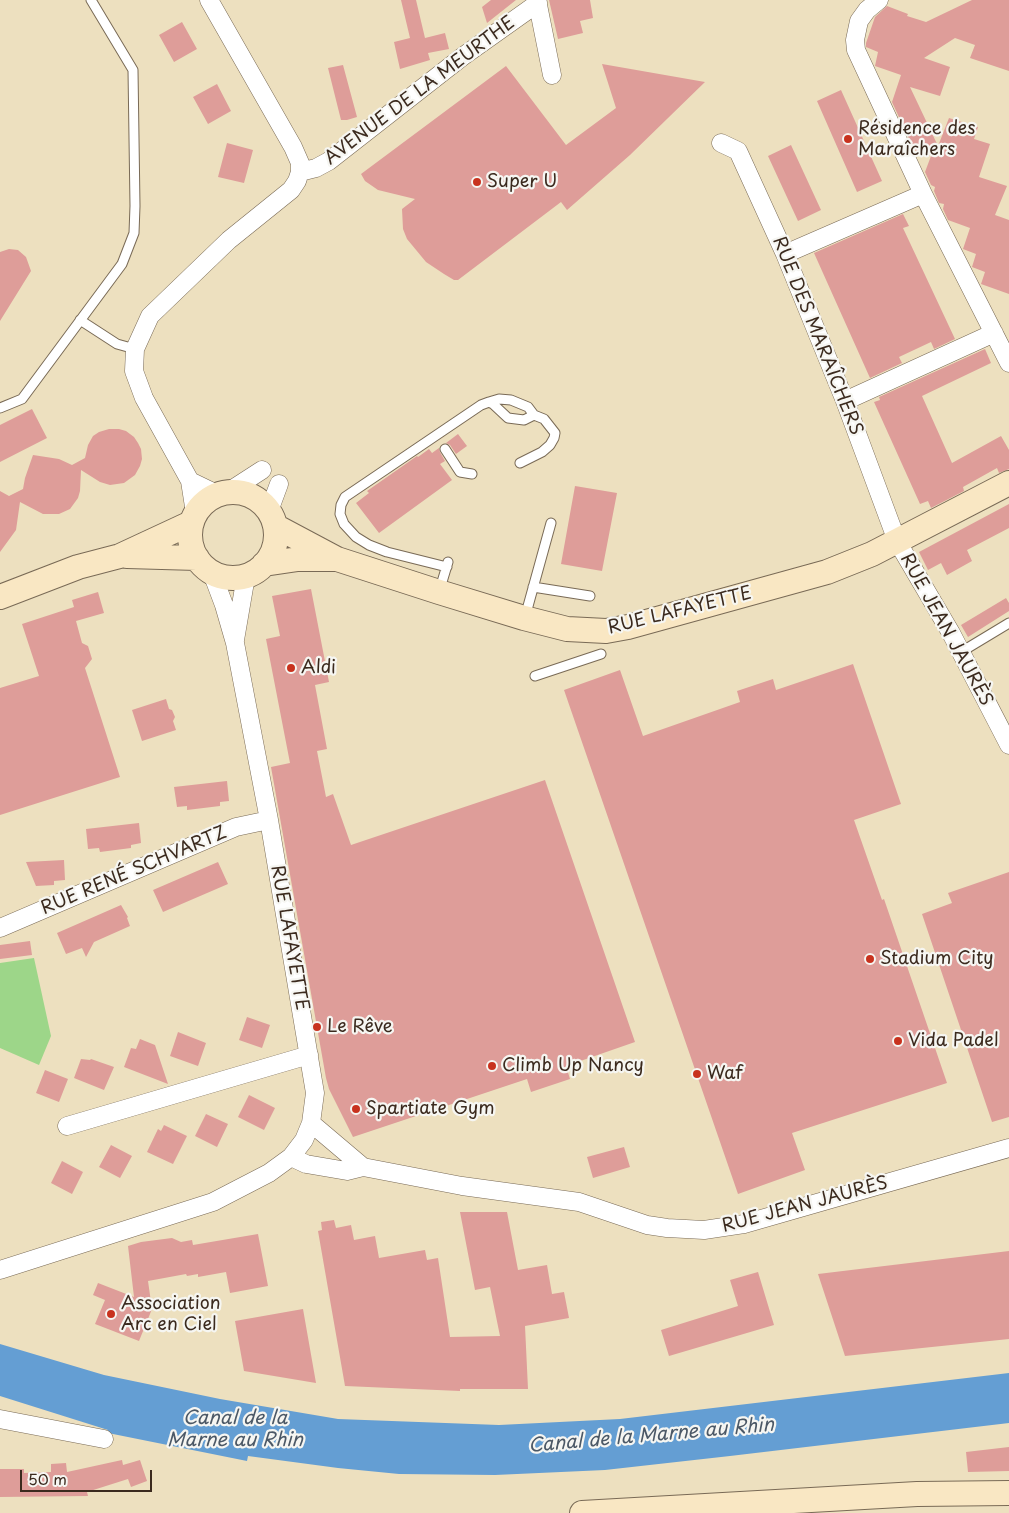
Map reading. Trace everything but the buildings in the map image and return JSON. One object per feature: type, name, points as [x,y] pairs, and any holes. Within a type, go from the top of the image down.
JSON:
[{"type":"street","points":[[205,566],[190,541],[193,518],[190,481],[144,398],[134,371],[135,350],[150,316],[229,240],[290,190],[297,181],[300,172],[300,163],[293,147],[209,0]]},
{"type":"street","points":[[879,0],[867,10],[859,21],[855,40],[856,50],[922,194],[1009,363]]},
{"type":"street","name":"AVENUE DE LA MEURTHE","points":[[300,172],[330,162],[462,57],[538,2],[552,75]]},
{"type":"street","name":"RUE DES MARAÎCHERS","points":[[721,143],[738,151],[785,254],[845,402],[897,541]]},
{"type":"street","points":[[785,254],[922,194]]},
{"type":"street","points":[[845,402],[994,333]]},
{"type":"street","points":[[0,597],[78,568],[120,556],[193,518],[208,499],[262,470]]},
{"type":"street","points":[[190,481],[222,493],[240,492],[251,496],[261,502],[272,519]]},
{"type":"street","name":"RUE LAFAYETTE","points":[[272,519],[338,559],[524,618],[567,628],[598,631],[615,630],[827,572],[897,541],[1009,483]]},
{"type":"street","points":[[120,556],[205,566],[223,577],[234,578],[255,570],[272,553],[276,540],[272,519],[279,484]]},
{"type":"street","name":"RUE JEAN JAURÈS","points":[[897,541],[961,652],[1009,745]]},
{"type":"street","name":"RUE LAFAYETTE","points":[[235,643],[255,570],[298,559],[338,559]]},
{"type":"street","name":"RUE LAFAYETTE","points":[[0,1270],[214,1202],[269,1173],[291,1157],[304,1140],[311,1123],[315,1093],[310,1055],[269,820],[235,643],[224,604],[205,566]]},
{"type":"street","name":"RUE RENÉ SCHVARTZ","points":[[0,928],[236,827],[269,820]]},
{"type":"street","points":[[67,1126],[310,1055]]},
{"type":"street","points":[[311,1123],[363,1168]]},
{"type":"street","name":"RUE JEAN JAURÈS","points":[[291,1157],[306,1164],[347,1170],[363,1168],[462,1186],[579,1202],[647,1225],[704,1230],[744,1224],[1009,1148]]},
{"type":"street","points":[[0,1419],[104,1439]]},
{"type":"street","points":[[582,1513],[917,1494],[1009,1493]]},
{"type":"lane","points":[[0,408],[22,399],[122,264],[134,233],[133,70],[90,0]]},
{"type":"lane","points":[[80,320],[117,344],[135,350]]},
{"type":"lane","points":[[439,592],[447,564],[387,552],[369,545],[356,537],[344,524],[340,514],[341,505],[345,497],[481,405],[499,399],[512,400],[528,407],[534,415],[544,419],[555,433],[550,445],[542,452],[520,463]]},
{"type":"lane","points":[[489,402],[508,418],[524,420],[534,415]]},
{"type":"lane","points":[[445,449],[460,472],[472,474]]},
{"type":"lane","points":[[524,618],[551,523]]},
{"type":"lane","points":[[533,587],[590,596]]},
{"type":"lane","points":[[961,652],[1009,624]]},
{"type":"lane","points":[[535,676],[601,654]]},
{"type":"green space","points":[[34,958],[51,1036],[39,1065],[0,1048],[0,963]]},
{"type":"water","name":"Canal de la Marne au Rhin","points":[[0,1344],[104,1375],[220,1399],[338,1419],[499,1425],[620,1419],[1009,1373],[1009,1423],[605,1470],[495,1475],[399,1474],[248,1456],[247,1461],[108,1433],[108,1430],[0,1396]]},
{"type":"place","name":"Résidence des Maraîchers","points":[[848,139]]},
{"type":"place","name":"Super U","points":[[477,182]]},
{"type":"place","name":"Aldi","points":[[291,668]]},
{"type":"place","name":"Stadium City","points":[[870,959]]},
{"type":"place","name":"Le Rêve","points":[[317,1027]]},
{"type":"place","name":"Vida Padel","points":[[898,1041]]},
{"type":"place","name":"Climb Up Nancy","points":[[492,1066]]},
{"type":"place","name":"Waf","points":[[697,1074]]},
{"type":"place","name":"Spartiate Gym","points":[[356,1109]]},
{"type":"place","name":"Association Arc en Ciel","points":[[111,1314]]}]
